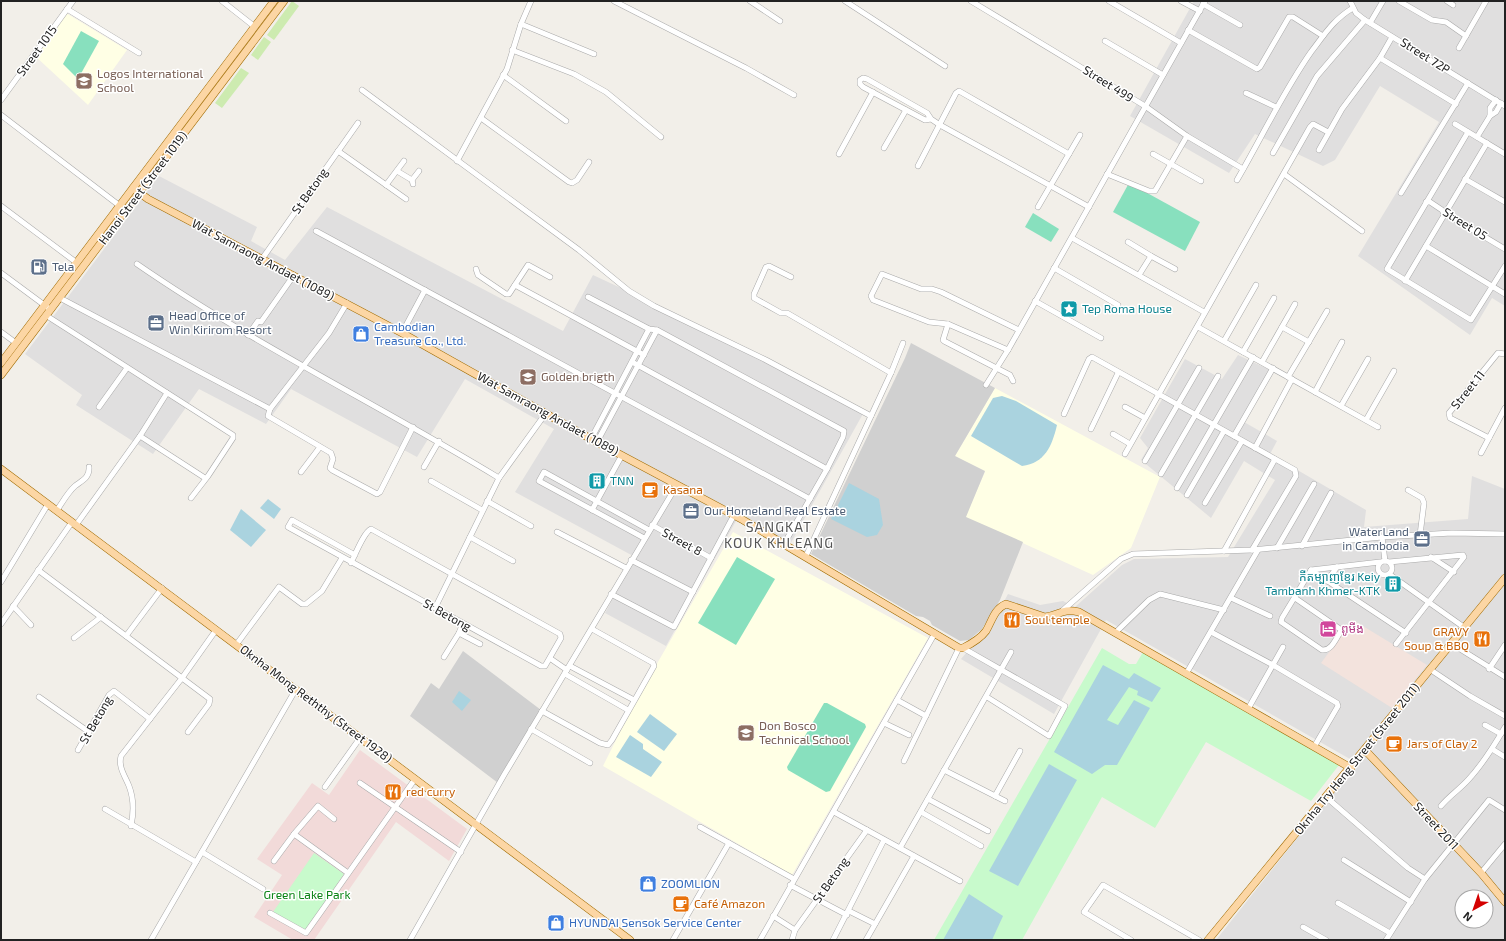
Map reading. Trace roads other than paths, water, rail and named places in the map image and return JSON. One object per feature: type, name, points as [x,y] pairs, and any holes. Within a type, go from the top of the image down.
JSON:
[{"type":"main road","name":"Hanoi Street (Street 1019)","points":[[1,363],[16,343],[60,298],[274,1]]},
{"type":"main road","name":"Hanoi Street (Street 1019)","points":[[1,375],[48,310],[77,263],[120,206],[136,191],[284,1]]},
{"type":"main road","name":"Wat Samraong Andaet (1089)","points":[[136,191],[148,199],[347,303],[594,440],[734,515],[961,648]]},
{"type":"main road","name":"Oknha Mong Reththy (Street 1928)","points":[[1,469],[162,588],[630,940]]},
{"type":"main road","name":"Oknha Try Heng Street (Street 2011)","points":[[1208,940],[1351,768],[1505,578]]},
{"type":"main road","points":[[961,648],[985,632],[995,613],[1006,604],[1045,617],[1062,611],[1079,612],[1351,768]]},
{"type":"main road","name":"Street 2011","points":[[1365,750],[1452,844],[1481,873],[1505,902]]},
{"type":"street","name":"Street 1015","points":[[1,100],[73,1]]},
{"type":"street","points":[[222,1],[254,27]]},
{"type":"street","points":[[457,161],[503,75],[521,24],[531,1]]},
{"type":"street","points":[[614,1],[746,68],[794,95]]},
{"type":"street","points":[[750,1],[780,21]]},
{"type":"street","points":[[845,1],[945,66]]},
{"type":"street","name":"Street 499","points":[[971,1],[1145,106],[1187,136],[1243,169]]},
{"type":"street","points":[[1109,1],[1181,43]]},
{"type":"street","points":[[1181,1],[1200,10]]},
{"type":"street","name":"Street 72P","points":[[1350,1],[1353,8],[1367,21],[1503,103]]},
{"type":"street","points":[[1273,153],[1317,76],[1367,21],[1383,1]]},
{"type":"street","points":[[1399,1],[1432,20],[1446,22],[1466,36]]},
{"type":"street","points":[[1447,1],[1453,5]]},
{"type":"street","points":[[1459,48],[1486,1]]},
{"type":"street","points":[[986,385],[1008,350],[1072,238],[1162,75],[1204,3],[1240,25]]},
{"type":"street","points":[[1237,180],[1276,107],[1297,72],[1323,36],[1341,15],[1353,8]]},
{"type":"street","points":[[67,9],[139,53]]},
{"type":"street","points":[[1188,30],[1257,69],[1289,17],[1323,36]]},
{"type":"street","points":[[521,24],[594,54]]},
{"type":"street","points":[[1319,150],[1327,137],[1328,132],[1380,58],[1392,37]]},
{"type":"street","points":[[1105,41],[1162,75]]},
{"type":"street","points":[[512,50],[574,74],[606,92],[661,136]]},
{"type":"street","points":[[1380,58],[1456,104]]},
{"type":"street","points":[[503,75],[566,121]]},
{"type":"street","points":[[931,120],[927,113],[867,79],[863,78],[860,80],[860,84],[873,92],[925,120],[931,120],[1089,207]]},
{"type":"street","points":[[1401,193],[1468,83]]},
{"type":"street","points":[[362,90],[579,250],[629,291],[654,306],[766,360],[871,416]]},
{"type":"street","points":[[918,166],[956,93],[959,91],[1069,154]]},
{"type":"street","points":[[839,154],[873,92]]},
{"type":"street","points":[[1246,93],[1276,107]]},
{"type":"street","points":[[1490,116],[1490,108],[1496,100]]},
{"type":"street","points":[[1477,137],[1490,116],[1496,112],[1503,103]]},
{"type":"street","points":[[884,148],[906,110]]},
{"type":"street","points":[[1,115],[120,206]]},
{"type":"street","points":[[481,118],[569,182],[572,183],[577,180],[589,162]]},
{"type":"street","name":"St Betong","points":[[262,259],[358,123]]},
{"type":"street","points":[[1125,454],[1198,327],[1204,312],[1313,124],[1328,132]]},
{"type":"street","points":[[1455,124],[1505,154]]},
{"type":"street","points":[[1468,132],[1387,269],[1471,320],[1505,266]]},
{"type":"street","points":[[1038,207],[1080,135]]},
{"type":"street","points":[[1107,174],[1153,191],[1158,188],[1187,136]]},
{"type":"street","points":[[1405,281],[1444,213],[1487,143]]},
{"type":"street","points":[[338,151],[406,199]]},
{"type":"street","points":[[1153,154],[1201,181]]},
{"type":"street","points":[[386,185],[404,160]]},
{"type":"street","points":[[397,171],[412,182],[419,171]]},
{"type":"street","points":[[1284,174],[1362,231]]},
{"type":"street","points":[[1465,179],[1505,202]]},
{"type":"street","name":"Street 05","points":[[1427,203],[1430,202],[1444,213],[1505,249]]},
{"type":"street","points":[[1,206],[77,263]]},
{"type":"street","points":[[316,231],[810,499]]},
{"type":"street","points":[[1072,238],[1204,312]]},
{"type":"street","points":[[1128,242],[1175,269]]},
{"type":"street","points":[[1426,246],[1505,294]]},
{"type":"street","points":[[1139,275],[1151,256]]},
{"type":"street","points":[[137,264],[206,310],[248,335],[413,427],[499,478]]},
{"type":"street","points":[[476,269],[478,275],[506,294],[509,294],[528,265],[550,277]]},
{"type":"street","points":[[791,277],[769,266],[766,267],[754,294],[754,298],[781,313],[787,313],[793,316],[891,373]]},
{"type":"street","points":[[1054,268],[1118,304]]},
{"type":"street","points":[[1,273],[48,310],[127,368],[233,435],[229,444],[208,476],[191,498]]},
{"type":"street","points":[[1008,350],[948,324],[929,322],[873,300],[871,296],[882,274],[921,289],[932,289],[941,292],[995,316],[1019,330]]},
{"type":"street","points":[[248,335],[258,321],[261,322],[294,275]]},
{"type":"street","points":[[515,285],[644,355]]},
{"type":"street","points":[[1224,341],[1256,285]]},
{"type":"street","points":[[402,333],[425,290]]},
{"type":"street","points":[[588,297],[649,329],[657,330],[841,428],[844,431],[843,437],[827,469],[784,544]]},
{"type":"street","points":[[60,298],[270,409]]},
{"type":"street","points":[[1243,352],[1274,298]]},
{"type":"street","points":[[1036,301],[1100,338]]},
{"type":"street","points":[[347,303],[329,333],[270,409],[268,416],[270,419],[333,455],[330,468],[332,470],[377,494],[380,492],[413,427]]},
{"type":"street","points":[[1262,362],[1296,304]]},
{"type":"street","points":[[1255,448],[1309,342],[1327,312]]},
{"type":"street","points":[[948,324],[943,340],[944,342],[1010,375],[1013,381]]},
{"type":"street","points":[[1198,327],[1378,427]]},
{"type":"street","points":[[1282,327],[1309,342]]},
{"type":"street","points":[[594,440],[615,393],[649,329]]},
{"type":"street","points":[[594,440],[621,397],[657,330]]},
{"type":"street","points":[[1,332],[16,343]]},
{"type":"street","points":[[806,556],[891,373],[903,342]]},
{"type":"street","points":[[1315,392],[1342,342]]},
{"type":"street","name":"Street 11","points":[[1489,438],[1450,418],[1449,413],[1498,352],[1505,354]]},
{"type":"street","points":[[1064,414],[1089,359],[1092,357],[1118,373],[1295,470],[1296,476],[1255,550],[1231,598],[1186,674]]},
{"type":"street","points":[[1177,488],[1253,357]]},
{"type":"street","points":[[1341,406],[1368,359]]},
{"type":"street","points":[[632,362],[827,469]]},
{"type":"street","points":[[99,407],[127,368]]},
{"type":"street","points":[[1145,460],[1199,368]]},
{"type":"street","points":[[1234,436],[1273,368]]},
{"type":"street","points":[[1366,420],[1394,371]]},
{"type":"street","points":[[1091,429],[1118,373]]},
{"type":"street","points":[[1161,474],[1218,376]]},
{"type":"street","points":[[1,624],[38,570],[140,436],[167,393]]},
{"type":"street","points":[[1125,407],[1145,418]]},
{"type":"street","points":[[1481,453],[1505,408]]},
{"type":"street","points":[[435,608],[499,478],[546,413]]},
{"type":"street","points":[[1187,495],[1224,431]]},
{"type":"street","points":[[1113,434],[1130,444]]},
{"type":"street","points":[[140,436],[205,478]]},
{"type":"street","points":[[1205,503],[1242,441]]},
{"type":"street","points":[[424,467],[439,442]]},
{"type":"street","points":[[301,472],[320,447]]},
{"type":"street","points":[[622,455],[592,510],[644,538]]},
{"type":"street","points":[[1224,551],[1275,459]]},
{"type":"street","points":[[57,510],[75,486],[80,484],[87,476],[89,467]]},
{"type":"street","name":"Street 8","points":[[592,510],[539,481],[544,472],[597,501],[711,558]]},
{"type":"street","points":[[431,481],[482,510]]},
{"type":"street","points":[[1277,548],[1314,484]]},
{"type":"street","points":[[410,940],[542,711],[568,670],[626,568],[677,485]]},
{"type":"street","points":[[1408,490],[1422,498],[1424,503],[1420,535]]},
{"type":"street","points":[[1302,546],[1331,493]]},
{"type":"street","points":[[487,501],[531,526]]},
{"type":"street","points":[[1,582],[48,504]]},
{"type":"street","points":[[611,594],[674,627],[734,515]]},
{"type":"street","name":"St Betong","points":[[355,555],[292,520],[290,522],[288,528],[543,667],[551,659]]},
{"type":"street","points":[[350,563],[367,531],[371,529],[560,634],[562,638],[551,659],[628,710]]},
{"type":"street","points":[[557,532],[626,568]]},
{"type":"street","points":[[1062,611],[1121,559],[1132,554],[1255,550],[1382,537],[1452,533],[1505,534]]},
{"type":"street","points":[[1382,537],[1384,562],[1392,568],[1389,574]]},
{"type":"street","points":[[470,538],[513,561]]},
{"type":"street","points":[[1311,570],[1431,557],[1464,556],[1454,572],[1396,644]]},
{"type":"street","points":[[1431,557],[1454,572]]},
{"type":"street","points":[[236,645],[279,587],[302,604],[306,604],[322,591],[342,558]]},
{"type":"street","points":[[631,560],[692,592]]},
{"type":"street","points":[[1384,562],[1377,566],[1378,571],[1384,575],[1389,574],[1465,628]]},
{"type":"street","points":[[1327,581],[1337,567]]},
{"type":"street","points":[[38,570],[182,678],[210,701],[188,732]]},
{"type":"street","points":[[1311,570],[1406,633]]},
{"type":"street","points":[[1295,598],[1340,629],[1341,631],[1330,648],[1322,650],[1281,622],[1311,570]]},
{"type":"street","points":[[126,636],[162,588]]},
{"type":"street","points":[[1115,633],[1149,600],[1160,594],[1224,610]]},
{"type":"street","points":[[1231,598],[1270,616]]},
{"type":"street","points":[[13,606],[31,626]]},
{"type":"street","points":[[74,638],[101,617]]},
{"type":"street","points":[[444,658],[459,633],[463,623]]},
{"type":"street","points":[[542,711],[600,743],[608,745],[654,666],[653,663],[592,629]]},
{"type":"street","points":[[131,826],[134,814],[132,797],[120,760],[121,756],[182,678],[216,630]]},
{"type":"street","points":[[1211,632],[1273,665],[1337,703],[1338,706],[1314,747]]},
{"type":"street","points":[[459,633],[480,644]]},
{"type":"street","points":[[760,940],[935,633]]},
{"type":"street","points":[[1452,644],[1505,677]]},
{"type":"street","points":[[1489,668],[1505,644]]},
{"type":"street","points":[[904,760],[961,648],[1002,669],[1065,706],[1049,736],[987,697]]},
{"type":"street","points":[[1248,709],[1284,648]]},
{"type":"street","points":[[900,848],[987,697],[1011,652]]},
{"type":"street","points":[[568,670],[634,700]]},
{"type":"street","points":[[1431,670],[1470,696],[1505,716]]},
{"type":"street","points":[[151,940],[296,690]]},
{"type":"street","name":"St Betong","points":[[78,750],[109,695],[114,691],[150,719]]},
{"type":"street","points":[[39,697],[89,732]]},
{"type":"street","points":[[897,700],[926,716]]},
{"type":"street","points":[[884,723],[909,736]]},
{"type":"street","points":[[1486,726],[1501,734]]},
{"type":"street","points":[[1441,806],[1448,797],[1468,780],[1492,749],[1505,727]]},
{"type":"street","points":[[532,729],[590,763]]},
{"type":"street","points":[[325,787],[360,738]]},
{"type":"street","points":[[1492,749],[1505,756]]},
{"type":"street","points":[[995,796],[1020,751]]},
{"type":"street","points":[[944,770],[1005,801]]},
{"type":"street","points":[[270,913],[306,933],[415,779]]},
{"type":"street","points":[[360,783],[460,852]]},
{"type":"street","points":[[1326,797],[1408,868],[1425,879]]},
{"type":"street","points":[[928,799],[988,832]]},
{"type":"street","points":[[1386,940],[1425,879],[1452,844],[1490,800],[1505,810]]},
{"type":"street","points":[[274,861],[294,834],[318,806],[334,819]]},
{"type":"street","points":[[105,809],[131,826],[196,862]]},
{"type":"street","points":[[834,812],[960,881]]},
{"type":"street","points":[[921,812],[981,846]]},
{"type":"street","points":[[700,827],[794,879]]},
{"type":"street","name":"St Betong","points":[[792,940],[795,930],[867,830]]},
{"type":"street","points":[[294,834],[348,873]]},
{"type":"street","points":[[833,940],[884,840]]},
{"type":"street","points":[[674,940],[729,842]]},
{"type":"street","points":[[1481,873],[1505,844]]},
{"type":"street","points":[[202,852],[263,889]]},
{"type":"street","points":[[866,940],[914,856]]},
{"type":"street","points":[[1344,860],[1411,902]]},
{"type":"street","points":[[790,885],[817,899],[875,924]]},
{"type":"street","points":[[1131,940],[1084,912],[1103,885],[1199,940]]},
{"type":"street","points":[[1338,903],[1390,933]]},
{"type":"street","points":[[773,916],[795,930]]},
{"type":"street","points":[[1303,927],[1326,940]]},
{"type":"water","points":[[1002,396],[1016,401],[1057,425],[1053,440],[1046,452],[1042,457],[1030,464],[1022,466],[971,436],[993,398]]},
{"type":"water","points":[[849,483],[879,499],[883,525],[877,535],[867,537],[831,519]]},
{"type":"water","points":[[268,499],[281,509],[274,519],[260,508]]},
{"type":"water","points":[[241,509],[266,530],[251,547],[230,530]]},
{"type":"water","points":[[1103,665],[1129,679],[1134,673],[1161,688],[1152,702],[1137,695],[1138,691],[1129,687],[1107,720],[1118,725],[1134,700],[1150,708],[1117,765],[1105,765],[1092,774],[1054,752]]},
{"type":"water","points":[[459,691],[471,700],[462,711],[452,702]]},
{"type":"water","points":[[650,714],[677,734],[664,751],[637,732]]},
{"type":"water","points":[[630,735],[643,744],[643,749],[662,762],[651,777],[616,757]]},
{"type":"water","points":[[1049,764],[1077,780],[1018,886],[989,871]]},
{"type":"water","points":[[969,894],[1003,916],[992,940],[943,940]]},
{"type":"place","name":"Logos International School","points":[[84,81]]},
{"type":"place","name":"Tela","points":[[39,267]]},
{"type":"place","name":"Tep Roma House","points":[[1069,309]]},
{"type":"place","name":"Head Office of Win Kirirom Resort","points":[[156,323]]},
{"type":"place","name":"Cambodian Treasure Co., Ltd.","points":[[361,334]]},
{"type":"place","name":"Golden brigth","points":[[528,377]]},
{"type":"place","name":"TNN","points":[[597,481]]},
{"type":"place","name":"Kasana","points":[[650,490]]},
{"type":"place","name":"Our Homeland Real Estate","points":[[691,511]]},
{"type":"place","name":"WaterLand in Cambodia","points":[[1422,539]]},
{"type":"place","name":"កីតម្បាញខ្មែរ Keiy Tambanh Khmer-KTK","points":[[1393,584]]},
{"type":"place","name":"Soul temple","points":[[1012,620]]},
{"type":"place","name":"ពូមីង","points":[[1328,629]]},
{"type":"place","name":"GRAVY Soup & BBQ","points":[[1482,639]]},
{"type":"place","name":"Don Bosco Technical School","points":[[746,733]]},
{"type":"place","name":"Jars of Clay 2","points":[[1394,744]]},
{"type":"place","name":"red curry","points":[[393,792]]},
{"type":"place","name":"ZOOMLION","points":[[648,884]]},
{"type":"place","name":"Café Amazon","points":[[681,904]]},
{"type":"place","name":"HYUNDAI Sensok Service Center","points":[[556,923]]},
{"type":"district","name":"SANGKAT KOUK KHLEANG","points":[[779,536]]},
{"type":"park label","name":"Green Lake Park","points":[[307,895]]}]
